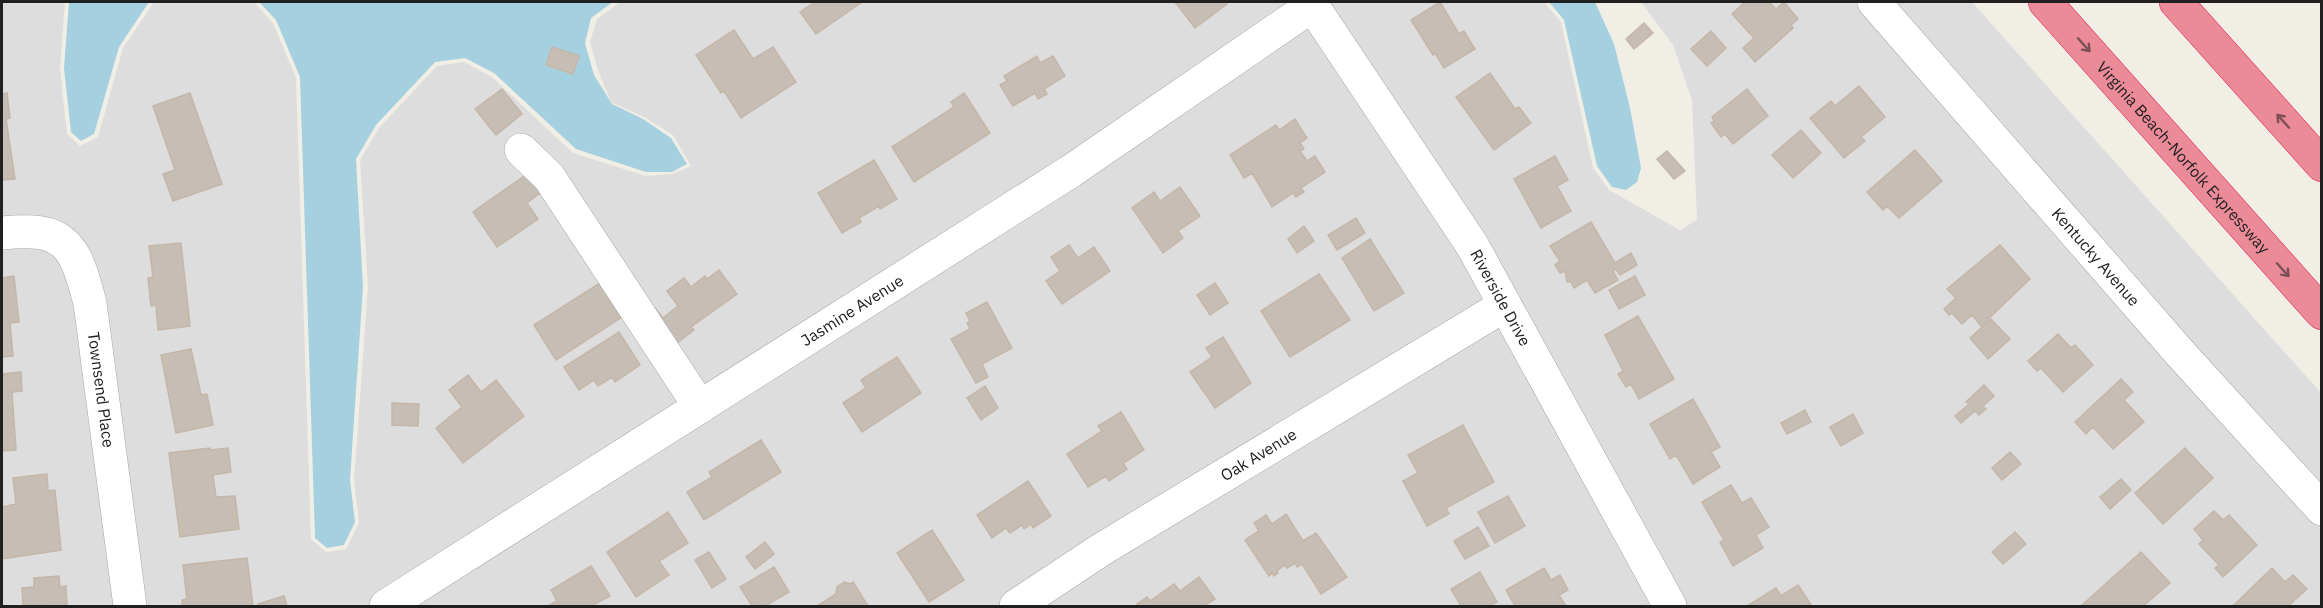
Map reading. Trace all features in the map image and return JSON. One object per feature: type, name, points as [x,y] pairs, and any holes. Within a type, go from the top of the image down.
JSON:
[{"type":"highway","name":"Virginia Beach-Norfolk Expressway","points":[[2045,2],[2322,313]]},
{"type":"highway","points":[[2176,2],[2322,165]]},
{"type":"street","name":"Kentucky Avenue","points":[[1874,2],[2180,353],[2322,509]]},
{"type":"street","name":"Riverside Drive","points":[[1311,3],[1472,245],[1669,606]]},
{"type":"street","name":"Jasmine Avenue","points":[[386,606],[1071,171],[1311,3]]},
{"type":"street","points":[[520,150],[549,177],[700,407]]},
{"type":"street","name":"Townsend Place","points":[[2,233],[39,231],[57,238],[69,248],[80,264],[90,303],[130,606]]},
{"type":"street","name":"Oak Avenue","points":[[1016,606],[1100,551],[1505,305]]},
{"type":"shaded area","points":[[2,2],[65,2],[60,68],[67,134],[80,146],[98,137],[123,48],[154,2],[254,2],[273,23],[296,78],[311,539],[326,552],[346,549],[359,523],[354,480],[368,286],[360,160],[379,128],[437,66],[464,62],[492,77],[573,153],[646,176],[673,174],[691,166],[673,135],[644,117],[611,102],[590,42],[597,19],[620,2],[1544,2],[1561,22],[1593,168],[1609,190],[1680,230],[1697,220],[1692,100],[1673,45],[1641,2],[1972,2],[2321,393],[2321,606],[2,606]]},
{"type":"water","points":[[69,2],[149,2],[119,47],[94,134],[81,141],[71,132],[64,68]]},
{"type":"water","points":[[259,2],[613,2],[591,18],[585,43],[594,75],[612,104],[643,119],[671,138],[687,164],[672,172],[646,172],[576,149],[494,73],[465,58],[435,62],[376,125],[356,159],[363,287],[350,480],[355,522],[344,545],[327,548],[315,538],[300,77],[276,20]]},
{"type":"water","points":[[1549,2],[1595,2],[1614,44],[1630,108],[1641,168],[1637,182],[1626,190],[1612,187],[1597,166],[1564,20]]},
{"type":"building","points":[[815,2],[862,2],[816,34],[800,12]]},
{"type":"building","points":[[1175,2],[1225,2],[1227,4],[1195,28]]},
{"type":"building","points":[[1440,2],[1459,34],[1464,31],[1475,49],[1444,68],[1411,20]]},
{"type":"building","points":[[1745,2],[1769,2],[1776,9],[1784,2],[1798,19],[1791,25],[1793,28],[1755,62],[1743,48],[1754,38],[1732,14]]},
{"type":"building","points":[[1644,23],[1653,33],[1634,49],[1626,39]]},
{"type":"building","points":[[734,30],[753,59],[773,47],[796,82],[741,118],[724,91],[721,93],[696,55]]},
{"type":"building","points":[[1711,31],[1726,48],[1707,66],[1691,49]]},
{"type":"building","points":[[552,47],[579,56],[573,74],[546,65]]},
{"type":"building","points":[[1037,56],[1040,63],[1053,56],[1065,76],[1044,89],[1047,94],[1038,99],[1035,93],[1013,106],[1000,85],[1007,81],[1004,76]]},
{"type":"building","points":[[1490,73],[1515,109],[1519,107],[1531,123],[1494,150],[1456,97]]},
{"type":"building","points":[[1859,86],[1885,117],[1861,137],[1865,141],[1844,158],[1810,118],[1831,101],[1835,106]]},
{"type":"building","points":[[502,89],[522,114],[496,135],[475,109]]},
{"type":"building","points":[[1747,89],[1768,116],[1733,144],[1725,134],[1721,137],[1711,123],[1714,121],[1712,117]]},
{"type":"building","points":[[7,93],[10,118],[6,119],[15,179],[2,180],[2,94]]},
{"type":"building","points":[[190,93],[222,184],[173,201],[163,174],[175,170],[153,106]]},
{"type":"building","points":[[964,93],[990,133],[914,182],[892,147],[954,107],[951,102]]},
{"type":"building","points":[[1295,119],[1307,138],[1300,143],[1304,149],[1300,151],[1307,161],[1315,156],[1325,172],[1301,188],[1304,192],[1296,197],[1293,193],[1272,207],[1252,173],[1244,178],[1230,155],[1276,125],[1279,130]]},
{"type":"building","points":[[1801,130],[1821,153],[1793,178],[1772,155]]},
{"type":"building","points":[[1915,150],[1942,181],[1899,218],[1887,206],[1883,210],[1867,192]]},
{"type":"building","points":[[1667,151],[1685,171],[1674,179],[1657,159]]},
{"type":"building","points":[[1555,156],[1568,180],[1557,186],[1571,211],[1541,228],[1514,179]]},
{"type":"building","points":[[874,160],[897,199],[859,218],[861,222],[842,233],[818,193]]},
{"type":"building","points":[[527,174],[540,193],[527,203],[538,219],[497,247],[473,212]]},
{"type":"building","points":[[1180,187],[1200,216],[1178,231],[1183,238],[1163,253],[1132,208],[1154,192],[1160,201]]},
{"type":"building","points":[[1356,218],[1365,233],[1337,250],[1328,235]]},
{"type":"building","points":[[1591,222],[1615,263],[1631,253],[1637,265],[1620,275],[1616,269],[1613,271],[1618,280],[1595,293],[1587,280],[1574,288],[1571,282],[1567,282],[1565,271],[1560,273],[1555,265],[1560,261],[1550,246]]},
{"type":"building","points":[[1304,226],[1314,241],[1297,253],[1288,239]]},
{"type":"building","points":[[1370,239],[1404,293],[1374,311],[1342,258]]},
{"type":"building","points":[[181,243],[190,326],[158,330],[156,305],[151,306],[148,278],[153,277],[149,246]]},
{"type":"building","points":[[1069,245],[1078,258],[1094,247],[1110,271],[1062,304],[1046,281],[1060,271],[1051,257]]},
{"type":"building","points":[[2000,245],[2030,279],[1981,326],[1972,315],[1962,324],[1952,313],[1949,315],[1944,309],[1956,298],[1947,289]]},
{"type":"building","points":[[719,270],[737,294],[691,327],[694,330],[672,347],[647,314],[655,308],[663,318],[678,306],[667,291],[684,278],[691,287],[705,276],[707,279]]},
{"type":"building","points":[[1319,274],[1350,320],[1290,357],[1261,311]]},
{"type":"building","points":[[14,276],[19,322],[10,323],[13,356],[2,357],[2,278]]},
{"type":"building","points":[[1635,276],[1645,295],[1619,309],[1609,290]]},
{"type":"building","points":[[603,281],[625,315],[556,360],[534,325]]},
{"type":"building","points":[[1215,283],[1228,303],[1210,315],[1197,295]]},
{"type":"building","points":[[987,302],[1012,348],[982,364],[988,377],[976,383],[951,339],[970,329],[967,323],[970,321],[966,313]]},
{"type":"building","points":[[1638,316],[1674,379],[1639,399],[1631,384],[1626,387],[1618,374],[1623,371],[1605,335]]},
{"type":"building","points":[[1991,319],[2010,339],[1988,359],[1970,338]]},
{"type":"building","points":[[619,332],[640,365],[615,382],[612,377],[598,386],[594,380],[579,390],[564,367]]},
{"type":"building","points":[[2058,334],[2071,348],[2075,345],[2093,365],[2063,392],[2041,368],[2037,371],[2028,361]]},
{"type":"building","points":[[1223,337],[1251,383],[1215,408],[1190,372],[1212,357],[1206,348]]},
{"type":"building","points":[[191,349],[201,395],[207,394],[213,425],[176,433],[161,355]]},
{"type":"building","points":[[897,357],[921,393],[862,432],[843,403],[866,388],[861,380]]},
{"type":"building","points":[[21,372],[22,391],[12,392],[16,450],[2,451],[2,374]]},
{"type":"building","points":[[468,375],[481,392],[496,380],[524,416],[463,463],[436,428],[462,407],[449,390]]},
{"type":"building","points":[[2121,379],[2133,392],[2124,400],[2144,422],[2113,449],[2093,427],[2086,434],[2075,422]]},
{"type":"building","points":[[1984,385],[1994,396],[1983,406],[1986,409],[1979,415],[1975,411],[1961,423],[1955,416],[1969,404],[1966,402]]},
{"type":"building","points":[[985,386],[998,408],[981,420],[967,398]]},
{"type":"building","points":[[1693,399],[1720,447],[1711,452],[1720,467],[1693,484],[1676,455],[1670,459],[1650,424]]},
{"type":"building","points":[[392,403],[419,404],[418,426],[392,425]]},
{"type":"building","points":[[1805,410],[1811,422],[1787,434],[1781,423]]},
{"type":"building","points":[[1121,412],[1144,450],[1123,463],[1127,469],[1109,481],[1106,476],[1088,487],[1067,454],[1102,431],[1098,426]]},
{"type":"building","points":[[1853,414],[1863,433],[1841,446],[1830,427]]},
{"type":"building","points":[[1463,425],[1494,482],[1446,508],[1449,514],[1427,526],[1403,481],[1418,473],[1408,455]]},
{"type":"building","points":[[761,440],[781,472],[704,520],[687,492],[712,477],[709,472]]},
{"type":"building","points":[[210,448],[211,450],[228,448],[231,472],[213,475],[216,497],[235,496],[239,529],[180,537],[169,453]]},
{"type":"building","points":[[2185,448],[2213,478],[2163,524],[2135,493]]},
{"type":"building","points":[[2010,452],[2021,464],[2002,480],[1992,468]]},
{"type":"building","points":[[47,474],[48,491],[55,490],[61,550],[2,559],[2,507],[16,504],[13,478]]},
{"type":"building","points":[[2121,479],[2131,490],[2110,509],[2100,497]]},
{"type":"building","points":[[1028,481],[1051,516],[1033,528],[1031,524],[1024,529],[1022,525],[1010,533],[1006,528],[992,538],[977,515]]},
{"type":"building","points":[[1731,485],[1742,503],[1751,498],[1769,527],[1756,535],[1763,548],[1733,566],[1720,542],[1724,540],[1702,502]]},
{"type":"building","points":[[1508,496],[1525,526],[1495,543],[1478,512]]},
{"type":"building","points":[[2214,511],[2223,520],[2229,515],[2257,545],[2223,577],[2215,568],[2219,565],[2199,544],[2203,540],[2194,529]]},
{"type":"building","points":[[668,512],[688,543],[659,561],[669,575],[636,597],[607,552]]},
{"type":"building","points":[[1286,514],[1303,541],[1316,533],[1347,577],[1321,594],[1302,564],[1297,567],[1295,563],[1287,568],[1285,565],[1274,576],[1272,573],[1269,576],[1245,540],[1259,531],[1254,523],[1266,515],[1272,524]]},
{"type":"building","points":[[1478,527],[1489,546],[1465,559],[1454,541]]},
{"type":"building","points":[[932,530],[964,580],[929,602],[897,553]]},
{"type":"building","points":[[2015,532],[2026,544],[2003,564],[1992,552]]},
{"type":"building","points":[[765,542],[774,554],[755,569],[746,557]]},
{"type":"building","points":[[709,552],[726,579],[712,588],[695,560]]},
{"type":"building","points":[[2141,552],[2170,583],[2143,606],[2081,606]]},
{"type":"building","points":[[247,558],[253,606],[182,606],[182,600],[187,599],[183,565]]},
{"type":"building","points":[[591,566],[610,596],[591,606],[548,606],[557,601],[551,590]]},
{"type":"building","points":[[774,567],[789,592],[765,606],[752,606],[740,587]]},
{"type":"building","points":[[1544,568],[1551,580],[1560,575],[1568,590],[1559,595],[1566,606],[1515,606],[1506,590]]},
{"type":"building","points":[[2272,568],[2285,582],[2293,575],[2307,589],[2288,606],[2233,606]]},
{"type":"building","points":[[1480,572],[1497,602],[1489,606],[1461,606],[1451,589]]},
{"type":"building","points":[[59,576],[60,587],[66,586],[67,606],[23,605],[22,588],[34,587],[34,578]]},
{"type":"building","points":[[1199,577],[1215,599],[1204,606],[1139,606],[1137,604],[1147,597],[1150,601],[1174,584],[1180,591]]},
{"type":"building","points":[[844,582],[851,584],[853,582],[868,606],[817,606],[836,594],[837,587]]},
{"type":"building","points":[[1798,585],[1812,606],[1747,606],[1776,588],[1781,596]]},
{"type":"building","points":[[284,596],[287,606],[259,606],[258,604]]}]
